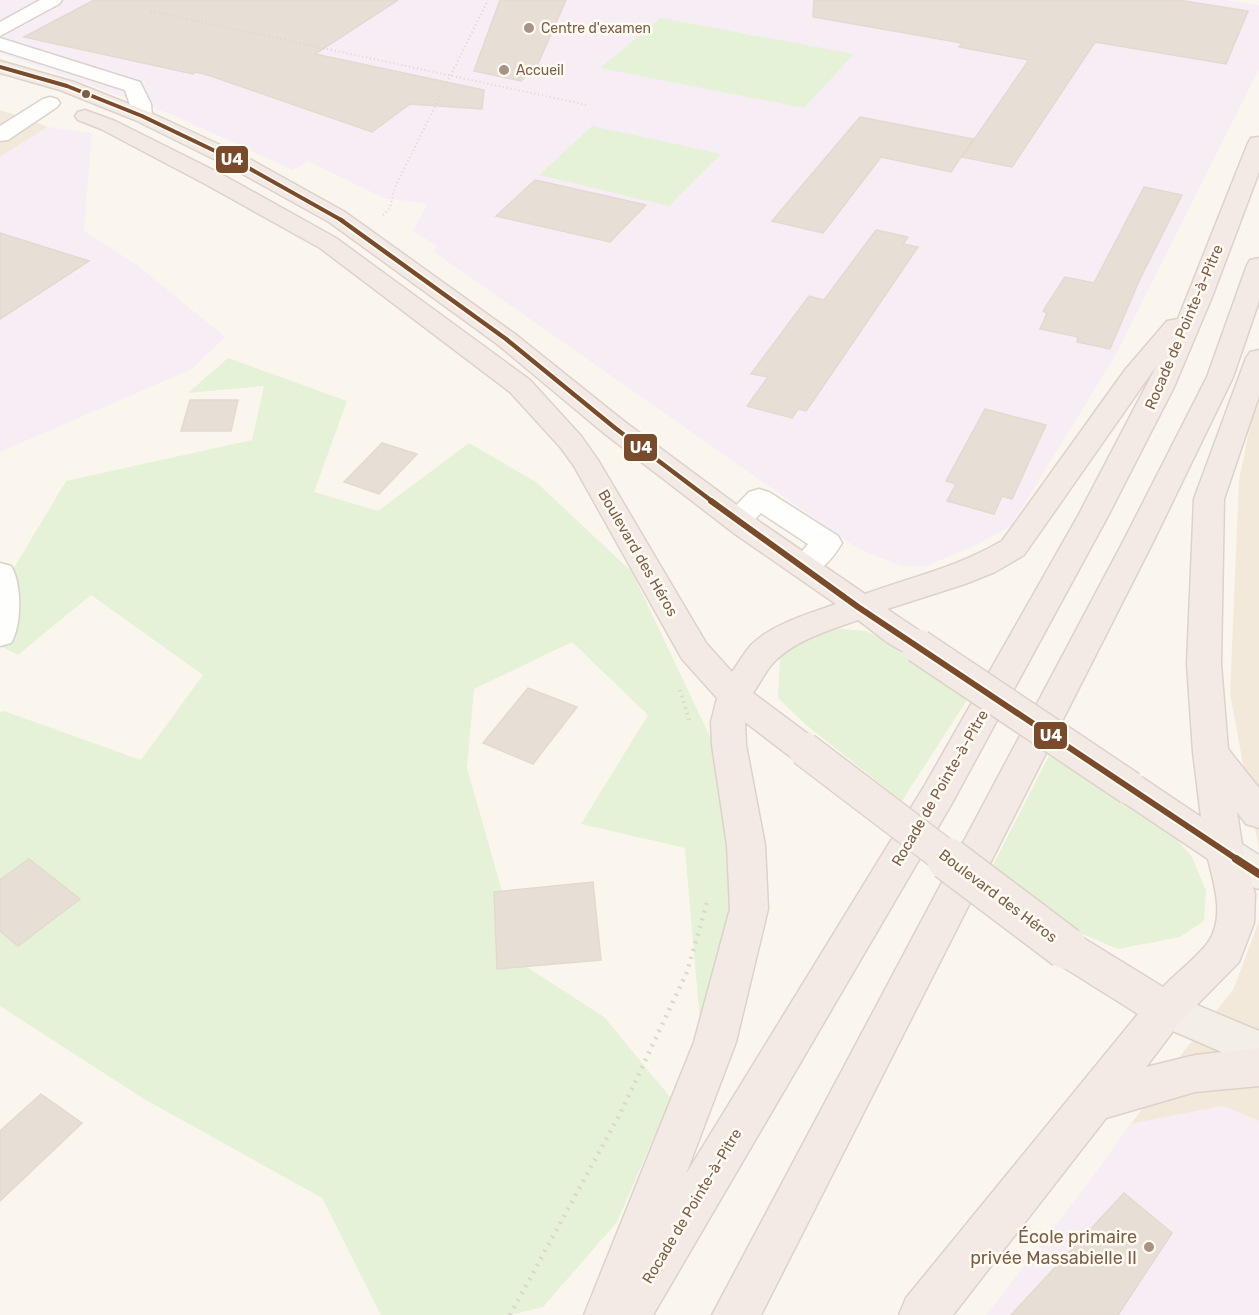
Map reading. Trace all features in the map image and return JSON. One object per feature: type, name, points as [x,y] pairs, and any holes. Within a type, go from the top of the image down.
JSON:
[{"type":"highway","points":[[0,67],[67,86],[142,116],[238,162],[338,217],[506,339],[615,428],[737,520]]},
{"type":"highway","name":"Boulevard des Héros","points":[[0,88],[50,103],[108,125],[215,180],[328,243],[520,386],[571,442],[603,492],[694,651],[734,696],[1066,948],[1166,1010]]},
{"type":"highway","name":"Rocade de Pointe-à-Pitre","points":[[613,1309],[938,795],[1093,516],[1161,387],[1200,297],[1259,143]]},
{"type":"highway","points":[[736,1315],[1139,540],[1220,377],[1259,265]]},
{"type":"highway","points":[[613,1309],[715,1042],[749,909],[746,845],[729,745],[728,722],[734,696],[754,663],[773,645],[808,626],[858,607],[954,577],[984,565],[1013,548],[1134,376],[1200,297]]},
{"type":"highway","points":[[923,1315],[1166,1010],[1225,950],[1235,923],[1236,894],[1224,851],[1211,752],[1204,664],[1209,499],[1259,356],[1245,306]]},
{"type":"highway","points":[[804,567],[858,607],[1224,851]]},
{"type":"highway","points":[[1211,752],[1259,814]]},
{"type":"highway","points":[[1092,1104],[1149,1084],[1184,1075],[1228,1067],[1259,1067]]},
{"type":"main road","points":[[1224,851],[1259,874]]},
{"type":"main road","name":"Boulevard des Héros","points":[[1166,1010],[1259,1050]]},
{"type":"street","points":[[0,13],[26,0]]},
{"type":"street","points":[[0,30],[53,0]]},
{"type":"street","points":[[0,44],[133,86],[141,104],[142,116]]},
{"type":"street","points":[[0,135],[50,103]]},
{"type":"street","points":[[737,520],[759,498],[826,543],[804,567]]},
{"type":"street","points":[[0,573],[4,586],[0,635]]},
{"type":"path","points":[[394,188],[488,0]]},
{"type":"path","points":[[151,11],[587,105]]},
{"type":"path","points":[[678,687],[692,728]]},
{"type":"path","points":[[510,1315],[620,1114],[678,993],[687,972],[708,898]]},
{"type":"shaded area","points":[[0,0],[1226,0],[1259,5],[1259,69],[1115,356],[1011,526],[976,545],[924,567],[901,566],[857,548],[434,252],[437,246],[413,231],[427,204],[384,198],[307,161],[293,170],[173,115],[0,53]]},
{"type":"shaded area","points":[[0,110],[22,117],[48,127],[0,157]]},
{"type":"shaded area","points":[[48,127],[92,133],[84,231],[136,264],[225,337],[192,369],[0,452],[0,157]]},
{"type":"shaded area","points":[[1259,383],[1259,850],[1230,694],[1239,480]]},
{"type":"shaded area","points":[[1259,921],[1259,1121],[1223,1106],[1131,1124],[1184,1051],[1233,990]]},
{"type":"shaded area","name":"École primaire privée Massabielle II","points":[[1223,1106],[1259,1121],[1259,1315],[986,1315],[1092,1178],[1130,1124]]},
{"type":"green space","points":[[661,18],[854,54],[804,108],[600,68]]},
{"type":"green space","points":[[592,126],[721,154],[669,206],[539,175]]},
{"type":"green space","points":[[228,358],[347,401],[314,492],[378,511],[469,443],[536,482],[632,572],[712,741],[743,882],[700,1022],[685,848],[581,824],[648,715],[572,642],[474,689],[467,768],[506,905],[496,947],[604,1017],[671,1098],[617,1222],[543,1307],[509,1315],[381,1315],[322,1198],[144,1099],[0,1006],[0,712],[4,711],[141,760],[203,675],[91,595],[18,655],[0,646],[0,591],[66,481],[252,440],[264,386],[188,393]]},
{"type":"green space","points":[[832,628],[866,631],[894,645],[967,700],[902,801],[805,724],[778,698],[780,657],[802,641]]},
{"type":"green space","points":[[1049,756],[1165,826],[1192,857],[1206,891],[1204,921],[1180,937],[1118,949],[1075,931],[993,865]]},
{"type":"building","points":[[94,0],[398,0],[315,54],[484,90],[482,109],[410,104],[372,132],[211,76],[24,37]]},
{"type":"building","points":[[500,0],[566,0],[537,66],[521,81],[474,71]]},
{"type":"building","points":[[814,0],[1178,0],[1248,11],[1226,64],[1095,42],[1012,167],[962,157],[1029,60],[959,47],[962,43],[813,17]]},
{"type":"building","points":[[860,117],[973,139],[951,172],[881,157],[823,233],[772,221]]},
{"type":"building","points":[[535,180],[646,205],[610,242],[496,216]]},
{"type":"building","points":[[1144,187],[1182,195],[1139,281],[1110,349],[1077,342],[1078,337],[1040,329],[1047,313],[1043,311],[1065,277],[1094,283]]},
{"type":"building","points":[[876,230],[908,237],[903,244],[918,247],[806,411],[798,409],[792,418],[747,406],[768,377],[751,374],[809,296],[824,300]]},
{"type":"building","points":[[0,233],[89,261],[0,319]]},
{"type":"building","points":[[190,400],[238,400],[231,431],[181,431]]},
{"type":"building","points":[[985,409],[1046,425],[1012,499],[1002,496],[994,514],[947,501],[956,484],[946,481]]},
{"type":"building","points":[[382,443],[417,454],[379,494],[344,482]]},
{"type":"building","points":[[528,688],[577,707],[533,764],[483,743]]},
{"type":"building","points":[[29,859],[80,899],[18,946],[0,931],[0,880]]},
{"type":"building","points":[[593,882],[601,960],[497,969],[494,892]]},
{"type":"building","points":[[41,1094],[82,1123],[0,1201],[0,1131]]},
{"type":"building","points":[[1124,1193],[1172,1233],[1118,1315],[1011,1315]]},
{"type":"transit line","name":"U4","points":[[0,67],[67,86],[142,116],[238,162],[337,217],[506,339],[615,428],[746,527],[858,607],[1259,874]]},
{"type":"place","name":"Centre d'examen","points":[[529,28]]},
{"type":"place","name":"Accueil","points":[[504,70]]},
{"type":"place","name":"École primaire privée Massabielle II","points":[[1149,1247]]}]
